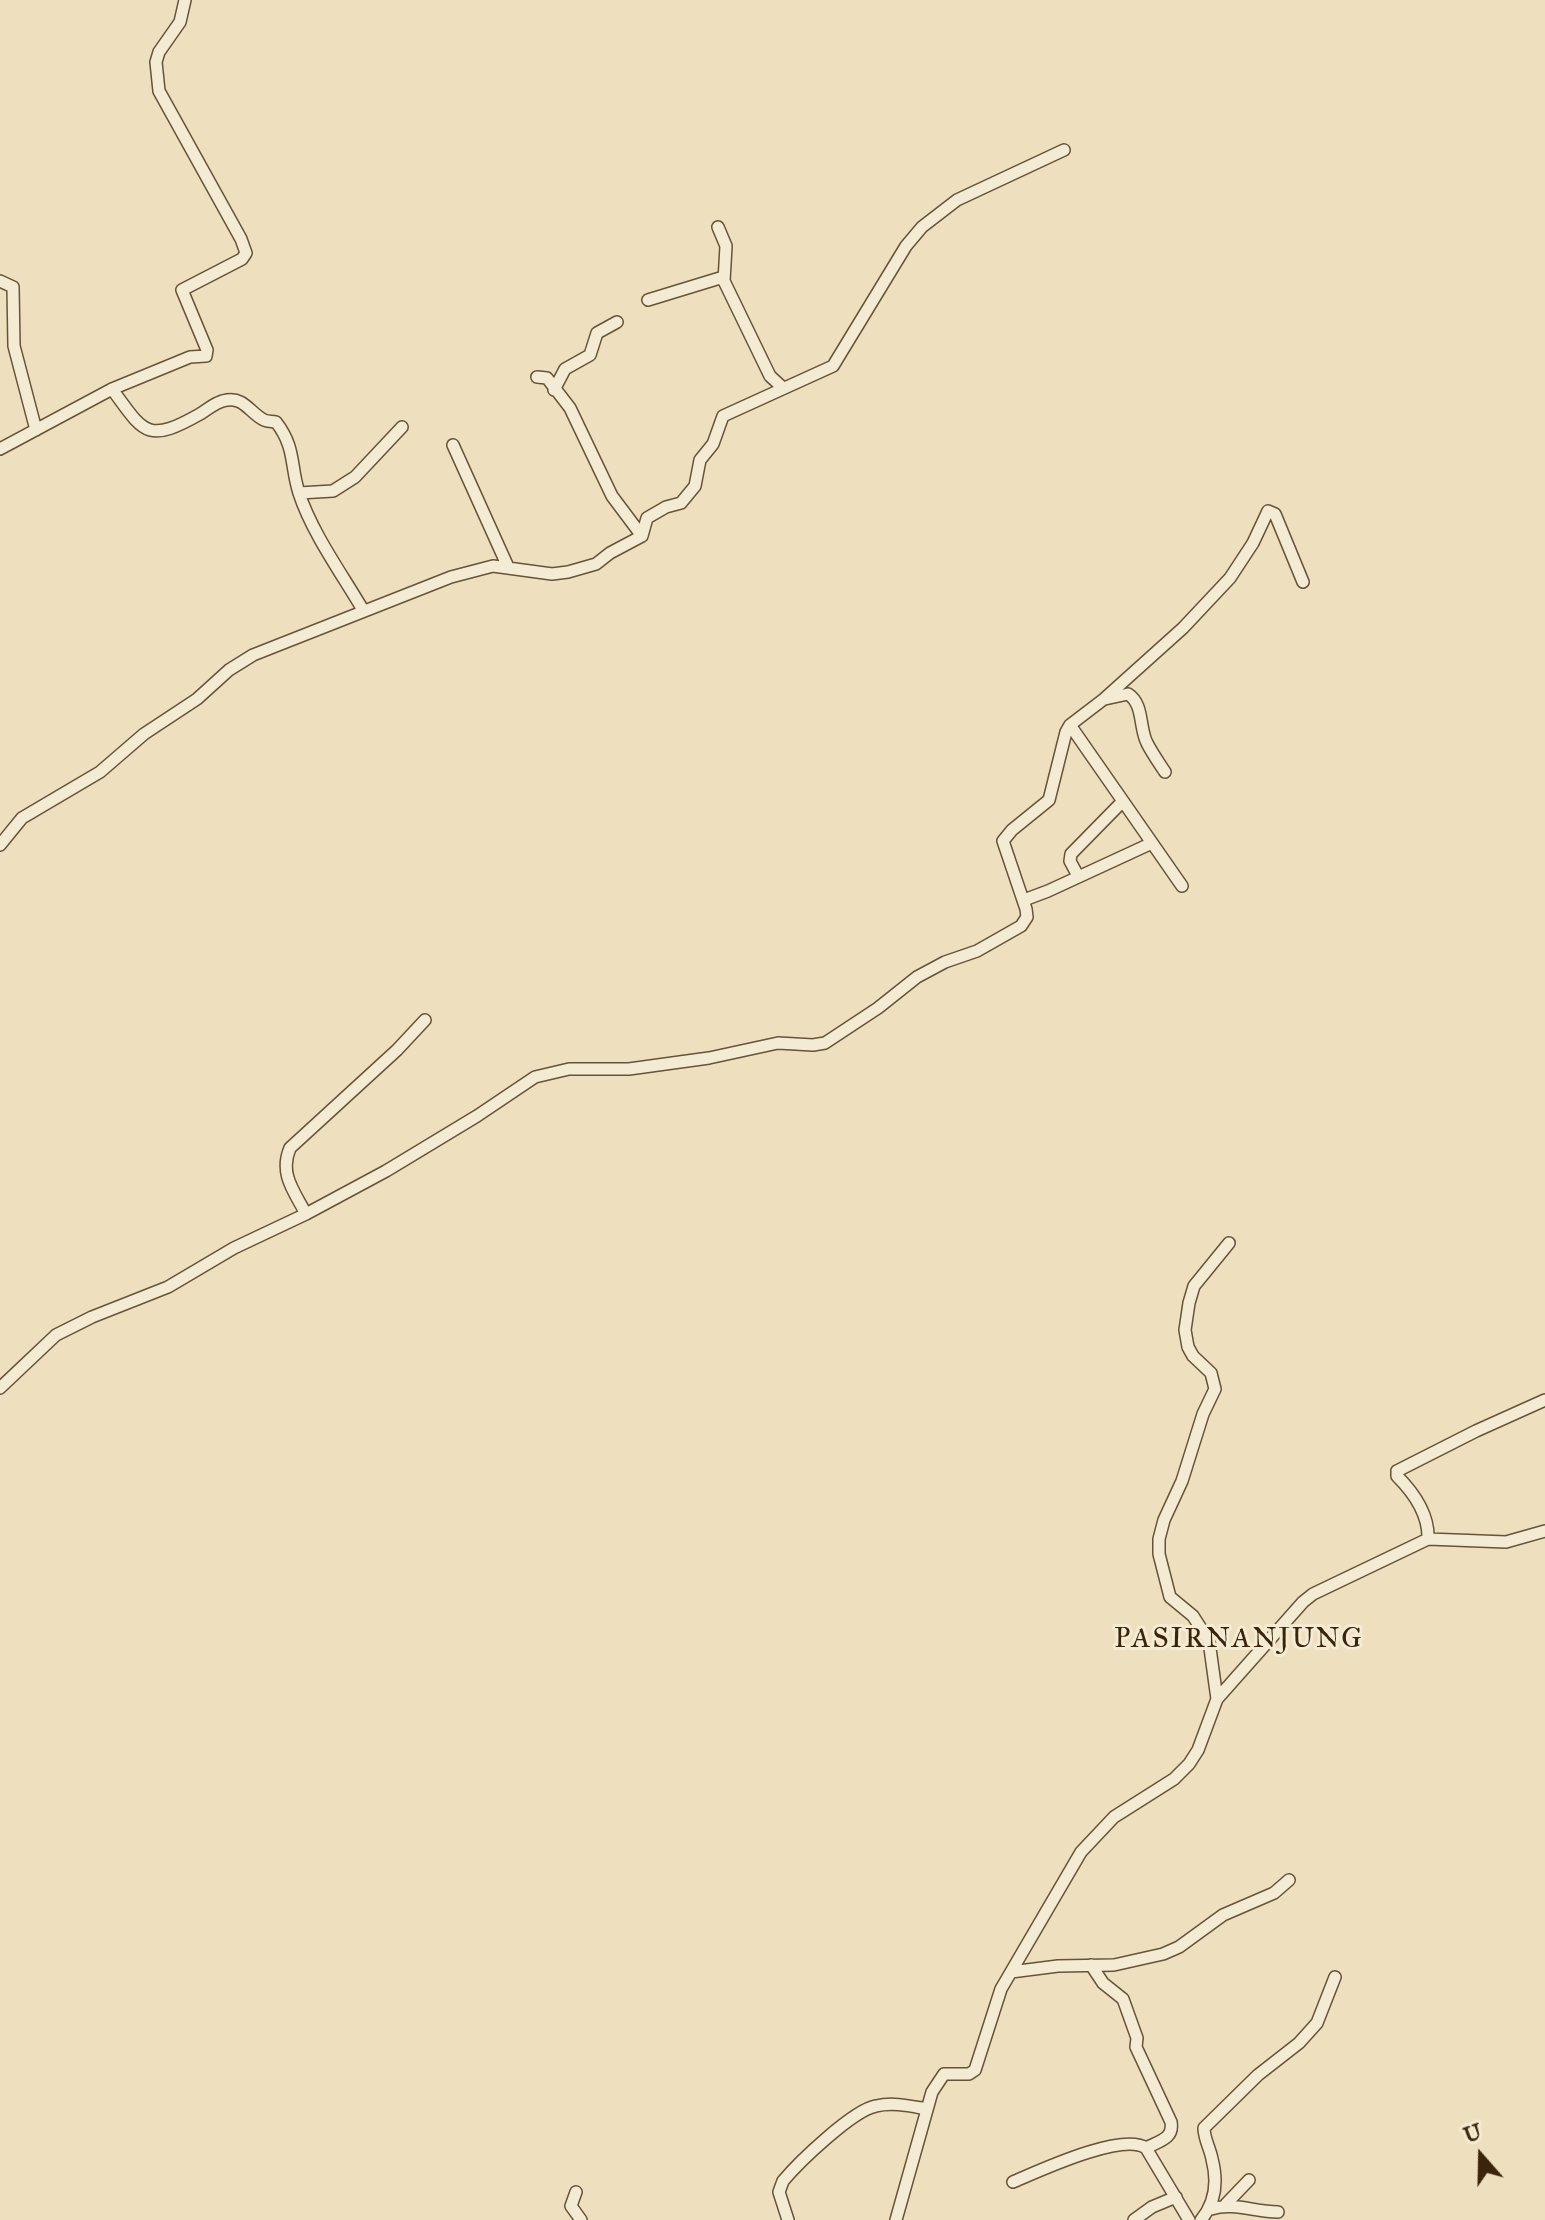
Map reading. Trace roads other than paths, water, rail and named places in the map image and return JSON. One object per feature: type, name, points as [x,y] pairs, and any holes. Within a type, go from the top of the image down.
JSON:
[{"type":"street","points":[[0,449],[112,389],[190,357],[206,356],[207,350],[182,290],[242,259],[246,253],[159,91],[156,62],[159,52],[180,22],[185,0]]},
{"type":"street","points":[[0,845],[22,818],[100,772],[144,734],[197,699],[238,663],[451,577],[493,566],[552,574],[568,572],[596,564],[642,536],[647,518],[681,503],[695,486],[700,460],[713,444],[723,416],[833,366],[906,246],[937,213],[957,200],[1064,150]]},
{"type":"street","points":[[718,227],[726,246],[724,281],[770,376],[783,388]]},
{"type":"street","points":[[648,300],[718,278],[724,281]]},
{"type":"street","points":[[0,281],[13,287],[14,346],[36,430]]},
{"type":"street","points":[[554,390],[565,369],[590,355],[597,333],[617,322]]},
{"type":"street","points":[[537,377],[547,378],[570,408],[612,496],[642,536]]},
{"type":"street","points":[[112,389],[137,423],[150,431],[170,429],[225,400],[242,402],[263,420],[276,422],[288,438],[299,493],[310,518],[363,610]]},
{"type":"street","points":[[299,493],[333,491],[355,477],[402,427]]},
{"type":"street","points":[[453,445],[508,567]]},
{"type":"street","points":[[0,1388],[56,1335],[168,1287],[234,1248],[386,1171],[535,1077],[569,1069],[629,1069],[709,1058],[778,1043],[825,1043],[878,1008],[917,977],[945,962],[977,951],[1021,926],[1027,917],[1024,900],[1003,841],[1049,800],[1070,725],[1104,699],[1183,628],[1230,578],[1253,543],[1268,511],[1273,511],[1275,515],[1303,582]]},
{"type":"street","points":[[1104,699],[1128,694],[1133,697],[1144,725],[1146,742],[1165,772]]},
{"type":"street","points":[[1070,725],[1182,886]]},
{"type":"street","points":[[1078,876],[1070,861],[1071,854],[1123,801]]},
{"type":"street","points":[[1024,900],[1152,843]]},
{"type":"street","points":[[306,1214],[285,1171],[285,1159],[290,1148],[397,1050],[425,1020]]},
{"type":"street","points":[[1217,1699],[1209,1641],[1193,1616],[1172,1599],[1164,1581],[1159,1554],[1164,1520],[1182,1481],[1203,1414],[1215,1389],[1211,1373],[1188,1347],[1185,1330],[1189,1303],[1194,1286],[1229,1243]]},
{"type":"street","points":[[1428,1539],[1426,1516],[1396,1474],[1397,1471],[1545,1400]]},
{"type":"street","points":[[896,2220],[932,2092],[941,2076],[951,2072],[969,2074],[975,2070],[997,2000],[1081,1852],[1114,1817],[1174,1779],[1189,1764],[1203,1738],[1217,1699],[1303,1602],[1313,1594],[1428,1539],[1506,1542],[1545,1531]]},
{"type":"street","points":[[1011,1972],[1143,1960],[1171,1950],[1223,1915],[1274,1893],[1289,1880]]},
{"type":"street","points":[[1091,1965],[1103,1983],[1123,1999],[1137,2038],[1136,2047],[1171,2122],[1169,2137],[1146,2148]]},
{"type":"street","points":[[1201,2220],[1211,2209],[1216,2195],[1214,2168],[1204,2128],[1317,2023],[1335,1977]]},
{"type":"street","points":[[788,2220],[779,2192],[783,2181],[851,2118],[868,2108],[883,2105],[927,2109]]},
{"type":"street","points":[[1013,2182],[1081,2154],[1137,2143],[1146,2148],[1189,2220]]},
{"type":"street","points":[[1226,2204],[1249,2180]]},
{"type":"street","points":[[576,2192],[571,2206],[581,2220]]},
{"type":"street","points":[[1134,2220],[1152,2207],[1176,2197]]},
{"type":"street","points":[[1211,2209],[1226,2204],[1278,2212]]},
{"type":"district","name":"PASIRNANJUNG","points":[[1239,1640]]}]
